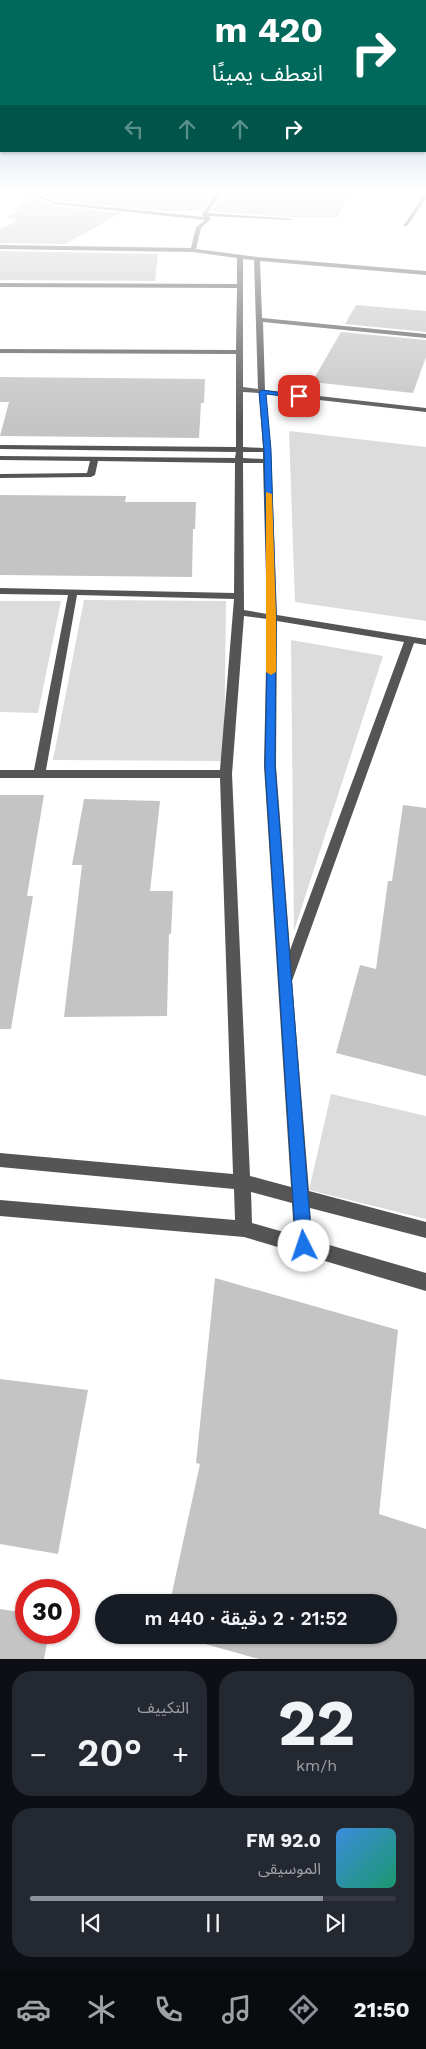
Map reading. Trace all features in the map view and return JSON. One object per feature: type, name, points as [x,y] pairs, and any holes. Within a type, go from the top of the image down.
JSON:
[{"type":"street","points":[[240,269],[239,612],[226,774],[244,1229]]},
{"type":"street","points":[[257,269],[262,392],[267,455],[272,616],[270,766],[304,1246]]},
{"type":"street","points":[[383,269],[426,273]]},
{"type":"street","points":[[0,284],[240,286]]},
{"type":"street","points":[[259,320],[426,336]]},
{"type":"street","points":[[0,351],[240,352]]},
{"type":"street","points":[[240,389],[426,410]]},
{"type":"street","points":[[0,447],[238,455]]},
{"type":"street","points":[[0,458],[94,459],[267,455]]},
{"type":"street","points":[[0,476],[92,475],[94,459]]},
{"type":"street","points":[[0,591],[239,596]]},
{"type":"street","points":[[39,774],[73,593]]},
{"type":"street","points":[[239,612],[426,642]]},
{"type":"street","points":[[286,982],[410,640]]},
{"type":"street","points":[[0,774],[226,774]]},
{"type":"street","points":[[0,1160],[242,1182],[426,1230]]},
{"type":"street","points":[[0,1208],[244,1229],[426,1282]]},
{"type":"shaded area","points":[[289,431],[426,447],[426,621],[295,602]]},
{"type":"shaded area","points":[[84,600],[226,601],[224,761],[53,760]]},
{"type":"shaded area","points":[[0,601],[61,601],[38,713],[0,712]]},
{"type":"shaded area","points":[[291,640],[383,656],[294,931]]},
{"type":"shaded area","points":[[331,1094],[426,1116],[426,1219],[309,1190]]},
{"type":"building","points":[[0,269],[156,269],[155,281],[0,280]]},
{"type":"building","points":[[356,305],[426,311],[426,332],[345,324]]},
{"type":"building","points":[[341,332],[426,340],[426,357],[413,393],[312,382]]},
{"type":"building","points":[[0,377],[205,379],[204,403],[201,403],[199,438],[0,436],[9,402],[0,402]]},
{"type":"building","points":[[0,495],[126,496],[125,502],[196,502],[195,529],[193,529],[192,577],[0,575]]},
{"type":"building","points":[[0,795],[44,795],[27,896],[33,896],[11,1029],[0,1029]]},
{"type":"building","points":[[84,799],[160,801],[150,891],[173,891],[171,934],[169,934],[167,1016],[64,1017],[82,865],[72,865]]},
{"type":"building","points":[[403,805],[426,808],[426,1076],[336,1053],[360,965],[376,969],[388,881],[392,881]]},
{"type":"building","points":[[215,1278],[398,1330],[379,1514],[426,1529],[426,1659],[259,1659],[205,1644],[397,1644],[397,1594],[172,1594],[200,1464],[196,1463]]},
{"type":"building","points":[[0,1379],[88,1390],[58,1554],[0,1544]]},
{"type":"building","points":[[0,1609],[15,1611],[15,1644],[47,1644],[44,1659],[0,1659]]},
{"type":"slow traffic","points":[[268,494],[272,616],[271,672]]},
{"type":"route","points":[[299,396],[262,392],[267,450],[272,616],[270,766],[304,1246]]}]
